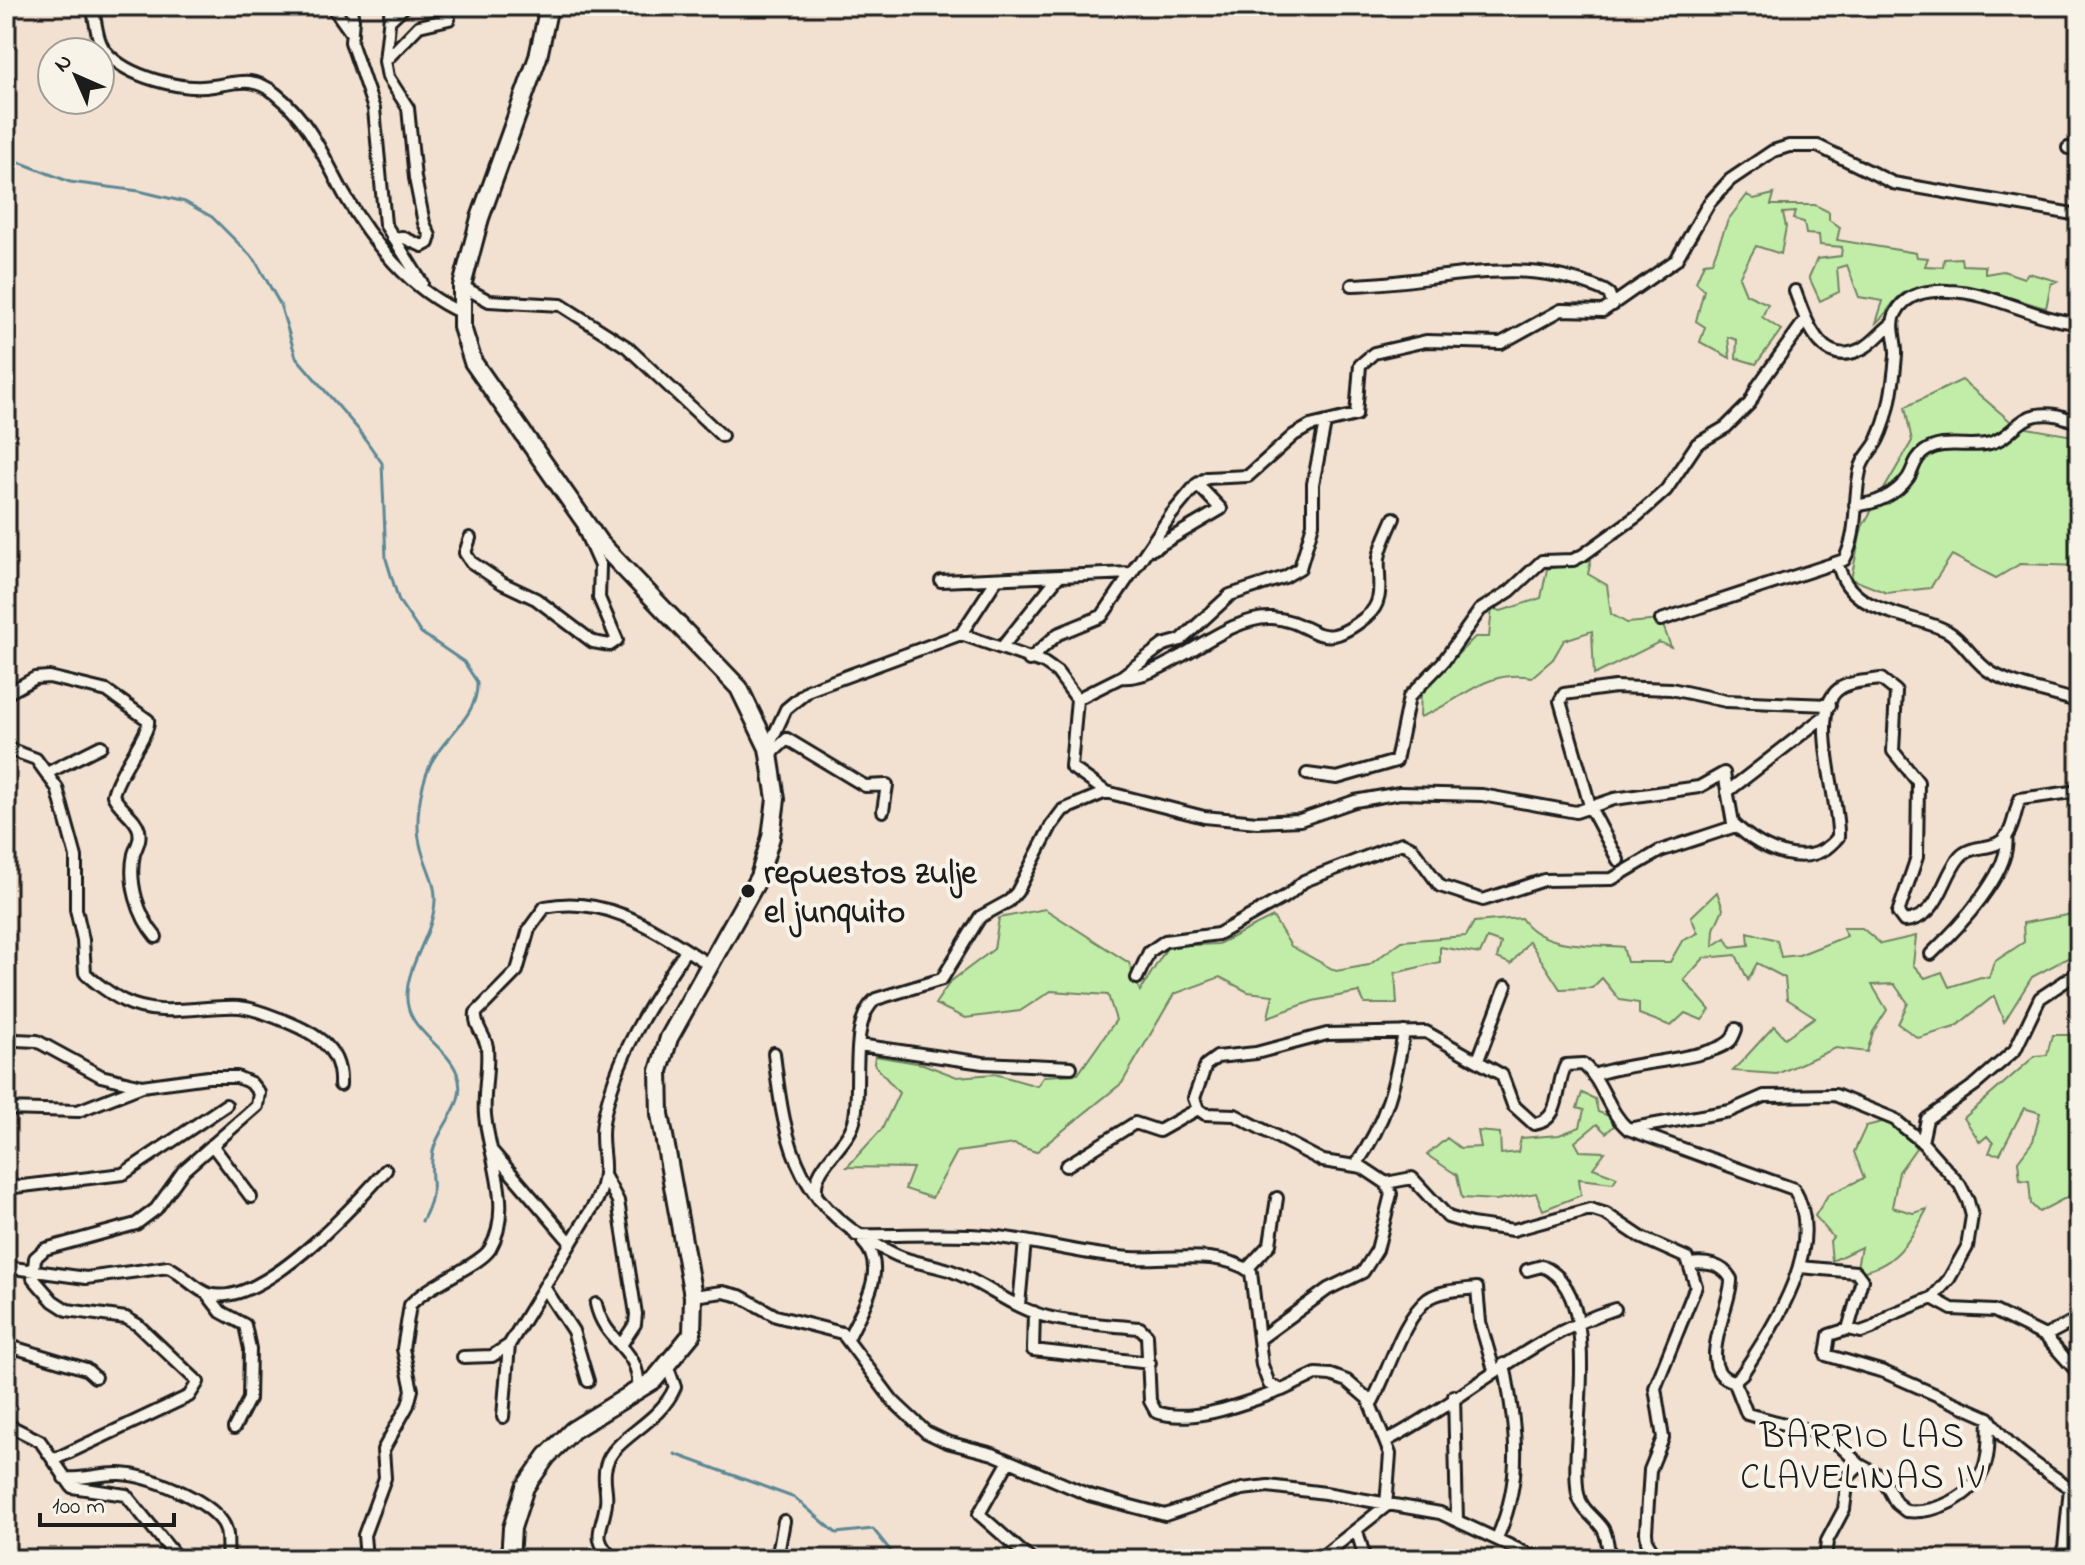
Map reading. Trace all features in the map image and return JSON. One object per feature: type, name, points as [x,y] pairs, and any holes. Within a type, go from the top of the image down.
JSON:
[{"type":"main road","points":[[510,1559],[512,1528],[525,1487],[547,1456],[573,1430],[638,1391],[668,1368],[692,1334],[693,1296],[660,1114],[659,1071],[669,1038],[759,877],[771,837],[776,799],[769,752],[739,688],[599,542],[473,362],[462,327],[462,286],[480,218],[538,57],[549,6]]},
{"type":"street","points":[[92,6],[102,45],[121,63],[168,85],[193,88],[253,80],[275,93],[322,147],[363,225],[400,270],[430,294],[462,313]]},
{"type":"street","points":[[332,6],[352,34]]},
{"type":"street","points":[[350,6],[355,60],[374,109],[385,224],[430,294]]},
{"type":"street","points":[[391,6],[385,61],[388,77],[408,108],[415,178],[430,236],[428,243],[422,246],[402,237],[393,239]]},
{"type":"street","points":[[390,20],[405,6]]},
{"type":"street","points":[[385,61],[419,26],[449,19]]},
{"type":"street","points":[[1029,660],[1058,634],[1102,616],[1130,573],[1148,553],[1171,515],[1197,484],[1207,478],[1248,476],[1294,435],[1310,426],[1356,415],[1360,365],[1374,353],[1426,341],[1501,343],[1561,310],[1586,313],[1603,311],[1676,260],[1709,203],[1730,180],[1773,151],[1789,146],[1818,146],[1893,183],[2079,215]]},
{"type":"street","points":[[1352,285],[1394,284],[1442,273],[1551,273],[1603,290],[1609,294],[1613,305]]},
{"type":"street","points":[[462,286],[489,301],[561,305],[627,347],[722,436]]},
{"type":"street","points":[[1661,620],[1844,560],[1855,534],[1855,505],[1862,462],[1878,439],[1890,391],[1897,353],[1894,315],[1905,299],[1925,292],[1950,290],[1992,298],[2056,321],[2079,323]]},
{"type":"street","points":[[1795,291],[1819,343],[1829,351],[1864,348],[1893,323]]},
{"type":"street","points":[[1307,774],[1337,778],[1396,761],[1409,697],[1443,662],[1480,610],[1510,591],[1542,561],[1573,560],[1637,516],[1666,490],[1697,444],[1738,417],[1806,319]]},
{"type":"street","points":[[1855,505],[1880,501],[1908,479],[1915,462],[1924,452],[1942,444],[1972,447],[1995,443],[2023,419],[2036,415],[2059,414],[2079,423]]},
{"type":"street","points":[[1077,699],[1121,677],[1163,645],[1181,640],[1230,595],[1285,577],[1300,568],[1313,524],[1313,484],[1325,423]]},
{"type":"street","points":[[1148,553],[1221,509],[1197,484]]},
{"type":"street","points":[[470,538],[465,553],[471,562],[502,583],[536,599],[593,642],[610,645],[617,640],[615,629],[599,598],[600,566],[584,533],[581,516]]},
{"type":"street","points":[[1121,677],[1137,679],[1211,638],[1270,618],[1293,623],[1318,636],[1329,637],[1348,628],[1373,610],[1381,583],[1379,558],[1394,518]]},
{"type":"street","points":[[1838,564],[1850,587],[1879,610],[1922,620],[1951,633],[1990,672],[2079,702]]},
{"type":"street","points":[[941,581],[1130,573]]},
{"type":"street","points":[[1003,646],[1058,577]]},
{"type":"street","points":[[961,634],[997,579]]},
{"type":"street","points":[[769,752],[786,709],[809,690],[961,634],[1003,646],[1029,660],[1044,663],[1057,672],[1077,699],[1071,767],[1106,792],[1204,817],[1257,822],[1300,820],[1355,801],[1400,793],[1482,795],[1576,812],[1614,799],[1699,787],[1724,773],[1736,826],[1764,847],[1783,854],[1815,855],[1830,847],[1838,837],[1828,710],[1831,696],[1842,687],[1881,679],[1896,691],[1893,751],[1918,782],[1917,857],[1898,913],[1904,921],[1915,920],[1929,909],[1942,894],[1959,858],[1967,852],[1998,845],[2006,836],[2020,799],[2079,791]]},
{"type":"street","points":[[6,694],[35,678],[49,677],[107,691],[148,720],[147,733],[125,761],[113,795],[117,805],[138,825],[140,840],[134,856],[134,880],[140,913],[156,937]]},
{"type":"street","points":[[1618,860],[1591,809],[1560,701],[1564,694],[1604,688],[1671,689],[1726,701],[1828,710]]},
{"type":"street","points":[[1727,792],[1828,710]]},
{"type":"street","points":[[769,752],[787,739],[865,786],[887,785],[883,811]]},
{"type":"street","points":[[49,772],[101,746]]},
{"type":"street","points":[[6,748],[24,752],[49,772],[57,788],[76,857],[76,909],[83,940],[85,973],[124,1001],[177,1011],[239,1007],[316,1034],[335,1055],[340,1069],[340,1085]]},
{"type":"street","points":[[816,1194],[819,1175],[845,1144],[855,1122],[861,1016],[868,1006],[876,999],[942,979],[980,917],[1017,892],[1051,826],[1063,810],[1106,792]]},
{"type":"street","points":[[1137,978],[1149,952],[1165,941],[1218,934],[1288,895],[1304,881],[1402,843],[1412,848],[1440,886],[1483,900],[1544,880],[1612,879],[1660,851],[1736,826]]},
{"type":"street","points":[[1931,954],[1975,907],[2008,847],[2006,836]]},
{"type":"street","points":[[366,1559],[364,1535],[385,1478],[383,1450],[408,1405],[412,1390],[403,1349],[410,1305],[436,1282],[480,1259],[489,1249],[501,1203],[485,1113],[487,1045],[475,1020],[476,1013],[517,971],[529,929],[545,907],[587,905],[640,920],[710,965]]},
{"type":"street","points":[[463,1357],[492,1356],[509,1345],[597,1200],[605,1177],[602,1127],[628,1043],[686,950]]},
{"type":"street","points":[[1922,1142],[1927,1119],[1976,1084],[2015,1050],[2040,998],[2079,972]]},
{"type":"street","points":[[1478,1060],[1506,986]]},
{"type":"street","points":[[1594,1075],[1631,1064],[1717,1048],[1732,1040],[1736,1029]]},
{"type":"street","points":[[1356,1165],[1387,1111],[1396,1085],[1404,1032]]},
{"type":"street","points":[[1261,1338],[1319,1295],[1363,1272],[1381,1236],[1391,1194],[1386,1183],[1356,1165],[1323,1161],[1235,1115],[1205,1114],[1198,1109],[1194,1098],[1201,1073],[1217,1057],[1256,1053],[1327,1034],[1426,1032],[1502,1075],[1513,1105],[1534,1124],[1549,1117],[1555,1107],[1566,1065],[1583,1064],[1594,1075],[1613,1112],[1628,1129],[1794,1189],[1801,1200],[1804,1223],[1800,1267],[1780,1314],[1742,1374],[1734,1381],[1726,1380],[1719,1371],[1715,1349],[1731,1279],[1727,1272],[1714,1265],[1690,1264]]},
{"type":"street","points":[[6,1033],[16,1040],[37,1041],[101,1076],[142,1086]]},
{"type":"street","points":[[859,1045],[983,1063],[1071,1067]]},
{"type":"street","points":[[774,1053],[782,1125],[797,1164],[829,1213],[869,1248],[876,1263],[875,1277],[848,1339]]},
{"type":"street","points":[[6,1109],[78,1111],[142,1086],[208,1077],[237,1077],[251,1083],[259,1093],[257,1106],[184,1170],[156,1209],[136,1224],[45,1249],[35,1258],[33,1278],[53,1301],[67,1310],[126,1318],[179,1361],[198,1382],[189,1396],[53,1460]]},
{"type":"street","points":[[1628,1129],[1730,1111],[1764,1096],[1835,1095],[1894,1119],[1922,1142],[1960,1185],[1972,1216],[1967,1247],[1949,1279],[1932,1298],[1890,1315],[1861,1332],[1848,1329],[1829,1335],[1826,1355],[1884,1372],[1989,1418],[1996,1430],[2027,1457],[2070,1488],[2063,1559]]},
{"type":"street","points":[[6,1188],[123,1174],[226,1105]]},
{"type":"street","points":[[1066,1166],[1135,1123],[1159,1131],[1198,1109]]},
{"type":"street","points":[[212,1145],[251,1197]]},
{"type":"street","points":[[491,1150],[571,1243]]},
{"type":"street","points":[[207,1294],[231,1296],[268,1279],[361,1199],[386,1170]]},
{"type":"street","points":[[605,1177],[618,1201],[636,1314],[630,1334],[621,1345]]},
{"type":"street","points":[[1386,1183],[1412,1178],[1448,1217],[1494,1228],[1536,1226],[1590,1209],[1606,1214],[1642,1238],[1687,1258],[1696,1286],[1692,1303],[1655,1388],[1663,1438],[1650,1470],[1646,1532],[1647,1542],[1658,1559]]},
{"type":"street","points":[[1247,1269],[1270,1244],[1277,1198]]},
{"type":"street","points":[[856,1235],[944,1233],[1025,1241],[1128,1258],[1217,1260],[1247,1269],[1251,1272],[1265,1378],[1269,1384],[1282,1390]]},
{"type":"street","points":[[856,1235],[916,1263],[947,1269],[1048,1317],[1140,1328],[1147,1335],[1150,1401],[1156,1412],[1164,1415],[1189,1415],[1245,1403],[1316,1374],[1331,1375],[1357,1388],[1371,1404],[1386,1441],[1391,1473],[1386,1506],[1319,1559]]},
{"type":"street","points":[[1019,1305],[1025,1241]]},
{"type":"street","points":[[1527,1270],[1542,1266],[1560,1277],[1579,1323],[1580,1426],[1576,1477],[1579,1499],[1606,1532],[1610,1559]]},
{"type":"street","points":[[6,1267],[86,1278],[168,1267],[207,1294],[221,1312],[245,1325],[250,1349],[249,1399],[234,1428]]},
{"type":"street","points":[[1800,1267],[1856,1272],[1862,1280],[1848,1329]]},
{"type":"street","points":[[544,1287],[573,1331],[588,1381]]},
{"type":"street","points":[[1371,1404],[1417,1310],[1430,1298],[1446,1292],[1477,1288],[1480,1322],[1499,1367],[1513,1426],[1516,1483],[1511,1508],[1497,1538]]},
{"type":"street","points":[[693,1296],[712,1291],[740,1296],[776,1316],[827,1326],[848,1339],[893,1401],[926,1432],[1009,1461],[1089,1495],[1165,1515],[1242,1489],[1268,1486],[1325,1493],[1440,1513],[1539,1559]]},
{"type":"street","points":[[1932,1298],[1952,1309],[1994,1311],[2045,1336],[2079,1374]]},
{"type":"street","points":[[596,1304],[607,1334],[633,1360],[639,1378],[638,1391]]},
{"type":"street","points":[[1386,1441],[1412,1428],[1454,1396],[1538,1342],[1615,1309]]},
{"type":"street","points":[[1034,1312],[1033,1350],[1150,1363]]},
{"type":"street","points":[[2045,1336],[2079,1318]]},
{"type":"street","points":[[6,1345],[86,1369],[95,1377]]},
{"type":"street","points":[[503,1417],[509,1345]]},
{"type":"street","points":[[614,1559],[601,1548],[598,1537],[607,1501],[603,1481],[606,1463],[613,1451],[667,1404],[675,1387],[668,1368]]},
{"type":"street","points":[[1734,1381],[1747,1414],[1818,1433],[1839,1445],[1860,1465],[1882,1477],[1896,1503],[1906,1511],[1937,1508],[1960,1498],[1983,1469],[1989,1418]]},
{"type":"street","points":[[1454,1396],[1457,1520]]},
{"type":"street","points":[[6,1424],[40,1441],[72,1487],[126,1495],[178,1559]]},
{"type":"street","points":[[1009,1461],[979,1514],[1030,1559]]},
{"type":"street","points":[[1825,1559],[1827,1541],[1844,1509],[1848,1477],[1860,1465]]},
{"type":"street","points":[[64,1478],[119,1474],[156,1481],[208,1508],[223,1523],[228,1532],[228,1559]]},
{"type":"street","points":[[777,1559],[784,1521]]},
{"type":"street","points":[[1357,1531],[1365,1559]]},
{"type":"green space","points":[[1774,194],[1771,205],[1815,205],[1829,212],[1829,220],[1840,227],[1837,240],[1916,253],[1917,257],[1928,258],[1925,266],[1943,267],[1944,259],[1961,258],[1962,265],[1985,266],[1985,274],[2003,271],[2024,278],[2028,273],[2057,281],[2051,284],[2046,308],[1973,289],[1952,286],[1916,288],[1901,295],[1876,323],[1883,301],[1859,297],[1847,265],[1837,268],[1839,292],[1820,301],[1809,277],[1817,259],[1841,256],[1842,247],[1820,245],[1819,235],[1806,234],[1804,222],[1793,219],[1795,212],[1783,213],[1786,227],[1781,254],[1756,246],[1739,277],[1746,294],[1768,304],[1762,317],[1781,330],[1756,364],[1736,358],[1737,340],[1728,337],[1730,358],[1700,342],[1705,327],[1696,321],[1704,290],[1696,282],[1704,263],[1712,262],[1728,220],[1747,195],[1754,199]]},
{"type":"green space","points":[[1962,380],[2016,426],[2079,437],[2079,566],[2020,564],[1996,578],[1952,555],[1930,588],[1887,593],[1851,579],[1862,527],[1912,441],[1905,407]]},
{"type":"green space","points":[[1591,560],[1588,574],[1607,585],[1611,614],[1627,623],[1661,620],[1671,647],[1659,642],[1594,675],[1592,631],[1564,640],[1553,659],[1532,677],[1515,676],[1486,682],[1420,717],[1421,691],[1475,637],[1489,637],[1492,608],[1501,611],[1541,598],[1547,569]]},
{"type":"green space","points":[[1717,892],[1723,909],[1714,929],[1713,946],[1726,938],[1731,947],[1749,945],[1748,932],[1777,940],[1781,957],[1799,955],[1847,936],[1843,928],[1862,928],[1881,944],[1916,936],[1913,965],[1925,978],[1942,972],[1949,987],[1981,977],[1989,978],[1994,962],[2024,942],[2023,923],[2079,913],[2079,952],[2032,977],[2004,1022],[1994,996],[1955,1027],[1918,1038],[1898,1024],[1908,1003],[1894,984],[1872,985],[1887,1010],[1873,1032],[1867,1052],[1836,1048],[1777,1074],[1733,1071],[1774,1026],[1785,1038],[1815,1017],[1787,999],[1785,978],[1757,963],[1748,980],[1736,955],[1704,958],[1684,980],[1710,1010],[1702,1020],[1685,1013],[1671,1026],[1639,1014],[1639,1003],[1620,1000],[1602,978],[1592,988],[1560,989],[1529,941],[1511,964],[1497,958],[1501,943],[1487,938],[1480,954],[1440,947],[1440,962],[1395,973],[1397,1004],[1365,1004],[1359,992],[1313,1001],[1268,1017],[1273,995],[1248,992],[1220,977],[1174,994],[1122,1083],[1036,1152],[1014,1144],[957,1152],[932,1198],[905,1189],[913,1168],[847,1167],[882,1129],[899,1093],[874,1064],[875,1056],[923,1064],[957,1077],[995,1074],[1037,1086],[1044,1076],[1078,1074],[1116,1020],[1108,995],[1051,991],[1020,1011],[965,1018],[935,1004],[950,982],[994,949],[999,918],[1045,909],[1129,963],[1140,991],[1168,946],[1218,944],[1273,917],[1291,946],[1336,971],[1369,965],[1402,941],[1466,936],[1474,922],[1521,918],[1530,928],[1553,940],[1623,947],[1627,962],[1670,962],[1682,941],[1698,933],[1691,917]]},
{"type":"green space","points":[[2052,1035],[2079,1035],[2079,1205],[2071,1195],[2039,1212],[2031,1204],[2029,1181],[2020,1180],[2018,1161],[2033,1141],[2040,1113],[2024,1108],[2000,1154],[1989,1153],[1993,1143],[1987,1136],[1980,1142],[1964,1118],[2035,1056],[2047,1055]]},
{"type":"green space","points":[[1582,1093],[1595,1099],[1598,1112],[1609,1116],[1614,1126],[1606,1133],[1597,1124],[1575,1142],[1580,1151],[1605,1152],[1593,1168],[1617,1177],[1613,1183],[1579,1179],[1581,1195],[1543,1210],[1536,1193],[1496,1200],[1462,1198],[1457,1175],[1427,1155],[1447,1138],[1460,1148],[1481,1147],[1478,1131],[1500,1133],[1501,1154],[1518,1152],[1521,1138],[1559,1135],[1580,1127],[1584,1110],[1577,1108]]},
{"type":"green space","points":[[1894,1119],[1916,1148],[1899,1172],[1892,1207],[1913,1213],[1927,1209],[1908,1242],[1891,1259],[1881,1266],[1856,1272],[1861,1247],[1832,1261],[1830,1241],[1833,1237],[1815,1216],[1828,1195],[1864,1178],[1854,1152],[1866,1126]]},
{"type":"waterway","points":[[6,157],[70,182],[139,191],[185,202],[212,217],[255,260],[280,304],[296,357],[358,429],[382,463],[386,559],[399,601],[420,632],[464,662],[477,682],[472,706],[430,765],[419,806],[419,838],[435,900],[434,912],[412,969],[408,1006],[418,1027],[451,1062],[460,1084],[456,1104],[433,1151],[431,1200],[422,1221]]},
{"type":"waterway","points":[[675,1454],[795,1498],[836,1533],[873,1529],[897,1559]]},
{"type":"place","name":"repuestos zulje el junquito","points":[[748,891]]},
{"type":"district","name":"BARRIO LAS CLAVELINAS IV","points":[[1863,1454]]}]
